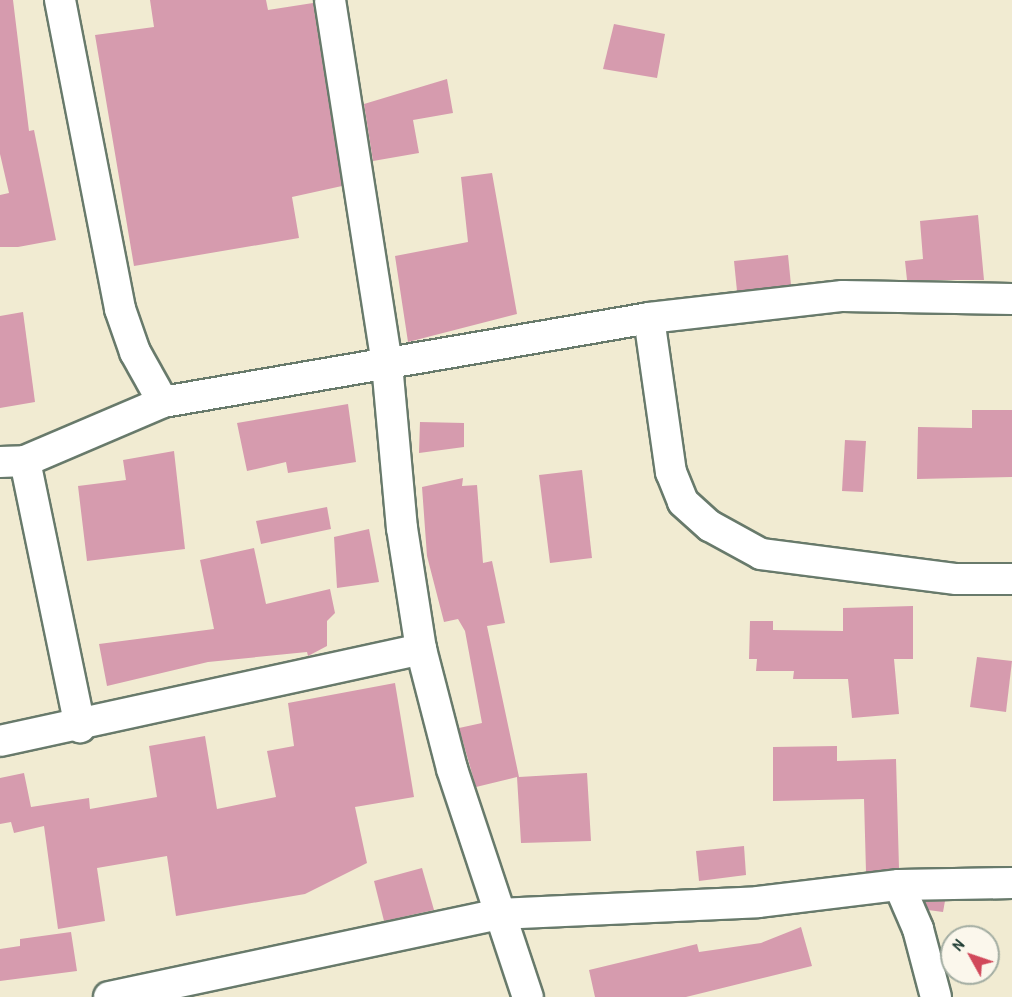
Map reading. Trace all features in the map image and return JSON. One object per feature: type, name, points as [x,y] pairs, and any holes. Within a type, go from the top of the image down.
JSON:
[{"type":"street","points":[[60,0],[120,309],[135,352],[163,402]]},
{"type":"street","points":[[330,0],[387,364],[402,528],[421,649],[498,914],[528,997]]},
{"type":"street","points":[[80,727],[13,461],[163,402],[649,318],[843,296],[1012,299]]},
{"type":"street","points":[[649,318],[671,472],[683,502],[710,526],[761,554],[956,579],[1012,579]]},
{"type":"street","points":[[0,741],[80,727],[421,649]]},
{"type":"street","points":[[109,997],[498,914],[758,902],[899,885],[1012,883]]},
{"type":"street","points":[[899,885],[918,929],[936,997]]},
{"type":"building","points":[[0,0],[13,0],[29,131],[34,130],[56,240],[18,247],[0,247],[0,195],[9,193],[0,154]]},
{"type":"building","points":[[150,0],[266,0],[268,10],[313,3],[342,186],[292,197],[299,238],[134,266],[95,35],[154,27]]},
{"type":"building","points":[[614,24],[665,34],[657,78],[603,69]]},
{"type":"building","points":[[447,79],[453,113],[413,120],[419,153],[373,161],[364,104]]},
{"type":"building","points":[[492,173],[517,314],[408,342],[395,256],[468,242],[461,177]]},
{"type":"building","points":[[978,215],[984,280],[907,280],[905,261],[923,259],[920,221]]},
{"type":"building","points":[[788,255],[791,285],[737,291],[734,261]]},
{"type":"building","points":[[23,312],[35,402],[0,408],[0,316]]},
{"type":"building","points":[[348,404],[356,462],[288,473],[286,462],[247,471],[237,423]]},
{"type":"building","points":[[972,410],[1012,410],[1012,477],[917,479],[918,427],[972,428]]},
{"type":"building","points":[[420,422],[464,423],[464,447],[419,453]]},
{"type":"building","points":[[845,440],[866,441],[863,492],[842,491]]},
{"type":"building","points":[[174,451],[185,549],[87,561],[78,486],[126,480],[123,460]]},
{"type":"building","points":[[582,470],[592,558],[550,563],[539,475]]},
{"type":"building","points":[[463,478],[462,486],[477,485],[483,563],[492,561],[505,623],[487,626],[519,777],[587,773],[591,841],[521,843],[517,777],[476,787],[459,728],[482,723],[465,631],[458,619],[444,622],[427,556],[422,487]]},
{"type":"building","points":[[327,507],[331,529],[261,544],[256,521]]},
{"type":"building","points":[[369,529],[379,582],[337,588],[334,537]]},
{"type":"building","points":[[254,548],[266,604],[330,589],[335,613],[327,621],[327,646],[308,656],[307,652],[208,662],[107,686],[99,644],[214,629],[200,560]]},
{"type":"building","points":[[913,606],[913,659],[894,659],[899,714],[852,718],[848,679],[793,679],[794,671],[756,671],[757,659],[749,659],[750,621],[773,621],[773,630],[843,631],[843,608]]},
{"type":"building","points":[[977,657],[1012,661],[1006,712],[970,707]]},
{"type":"building","points":[[395,683],[414,797],[355,807],[367,863],[305,894],[176,916],[167,856],[97,868],[105,921],[58,929],[44,826],[14,833],[11,822],[0,824],[0,778],[24,773],[31,807],[89,798],[90,809],[157,797],[149,746],[205,736],[217,809],[276,797],[267,751],[294,746],[288,703]]},
{"type":"building","points":[[837,746],[837,761],[896,759],[899,868],[866,872],[864,799],[773,801],[773,747]]},
{"type":"building","points":[[744,846],[746,875],[699,881],[696,851]]},
{"type":"building","points":[[422,868],[434,910],[384,921],[374,881]]},
{"type":"building","points":[[945,901],[943,912],[928,910],[925,902]]},
{"type":"building","points":[[801,927],[812,966],[686,997],[595,997],[589,970],[697,944],[699,952],[761,943]]},
{"type":"building","points":[[71,932],[77,971],[0,981],[0,949],[20,946],[20,939]]}]
